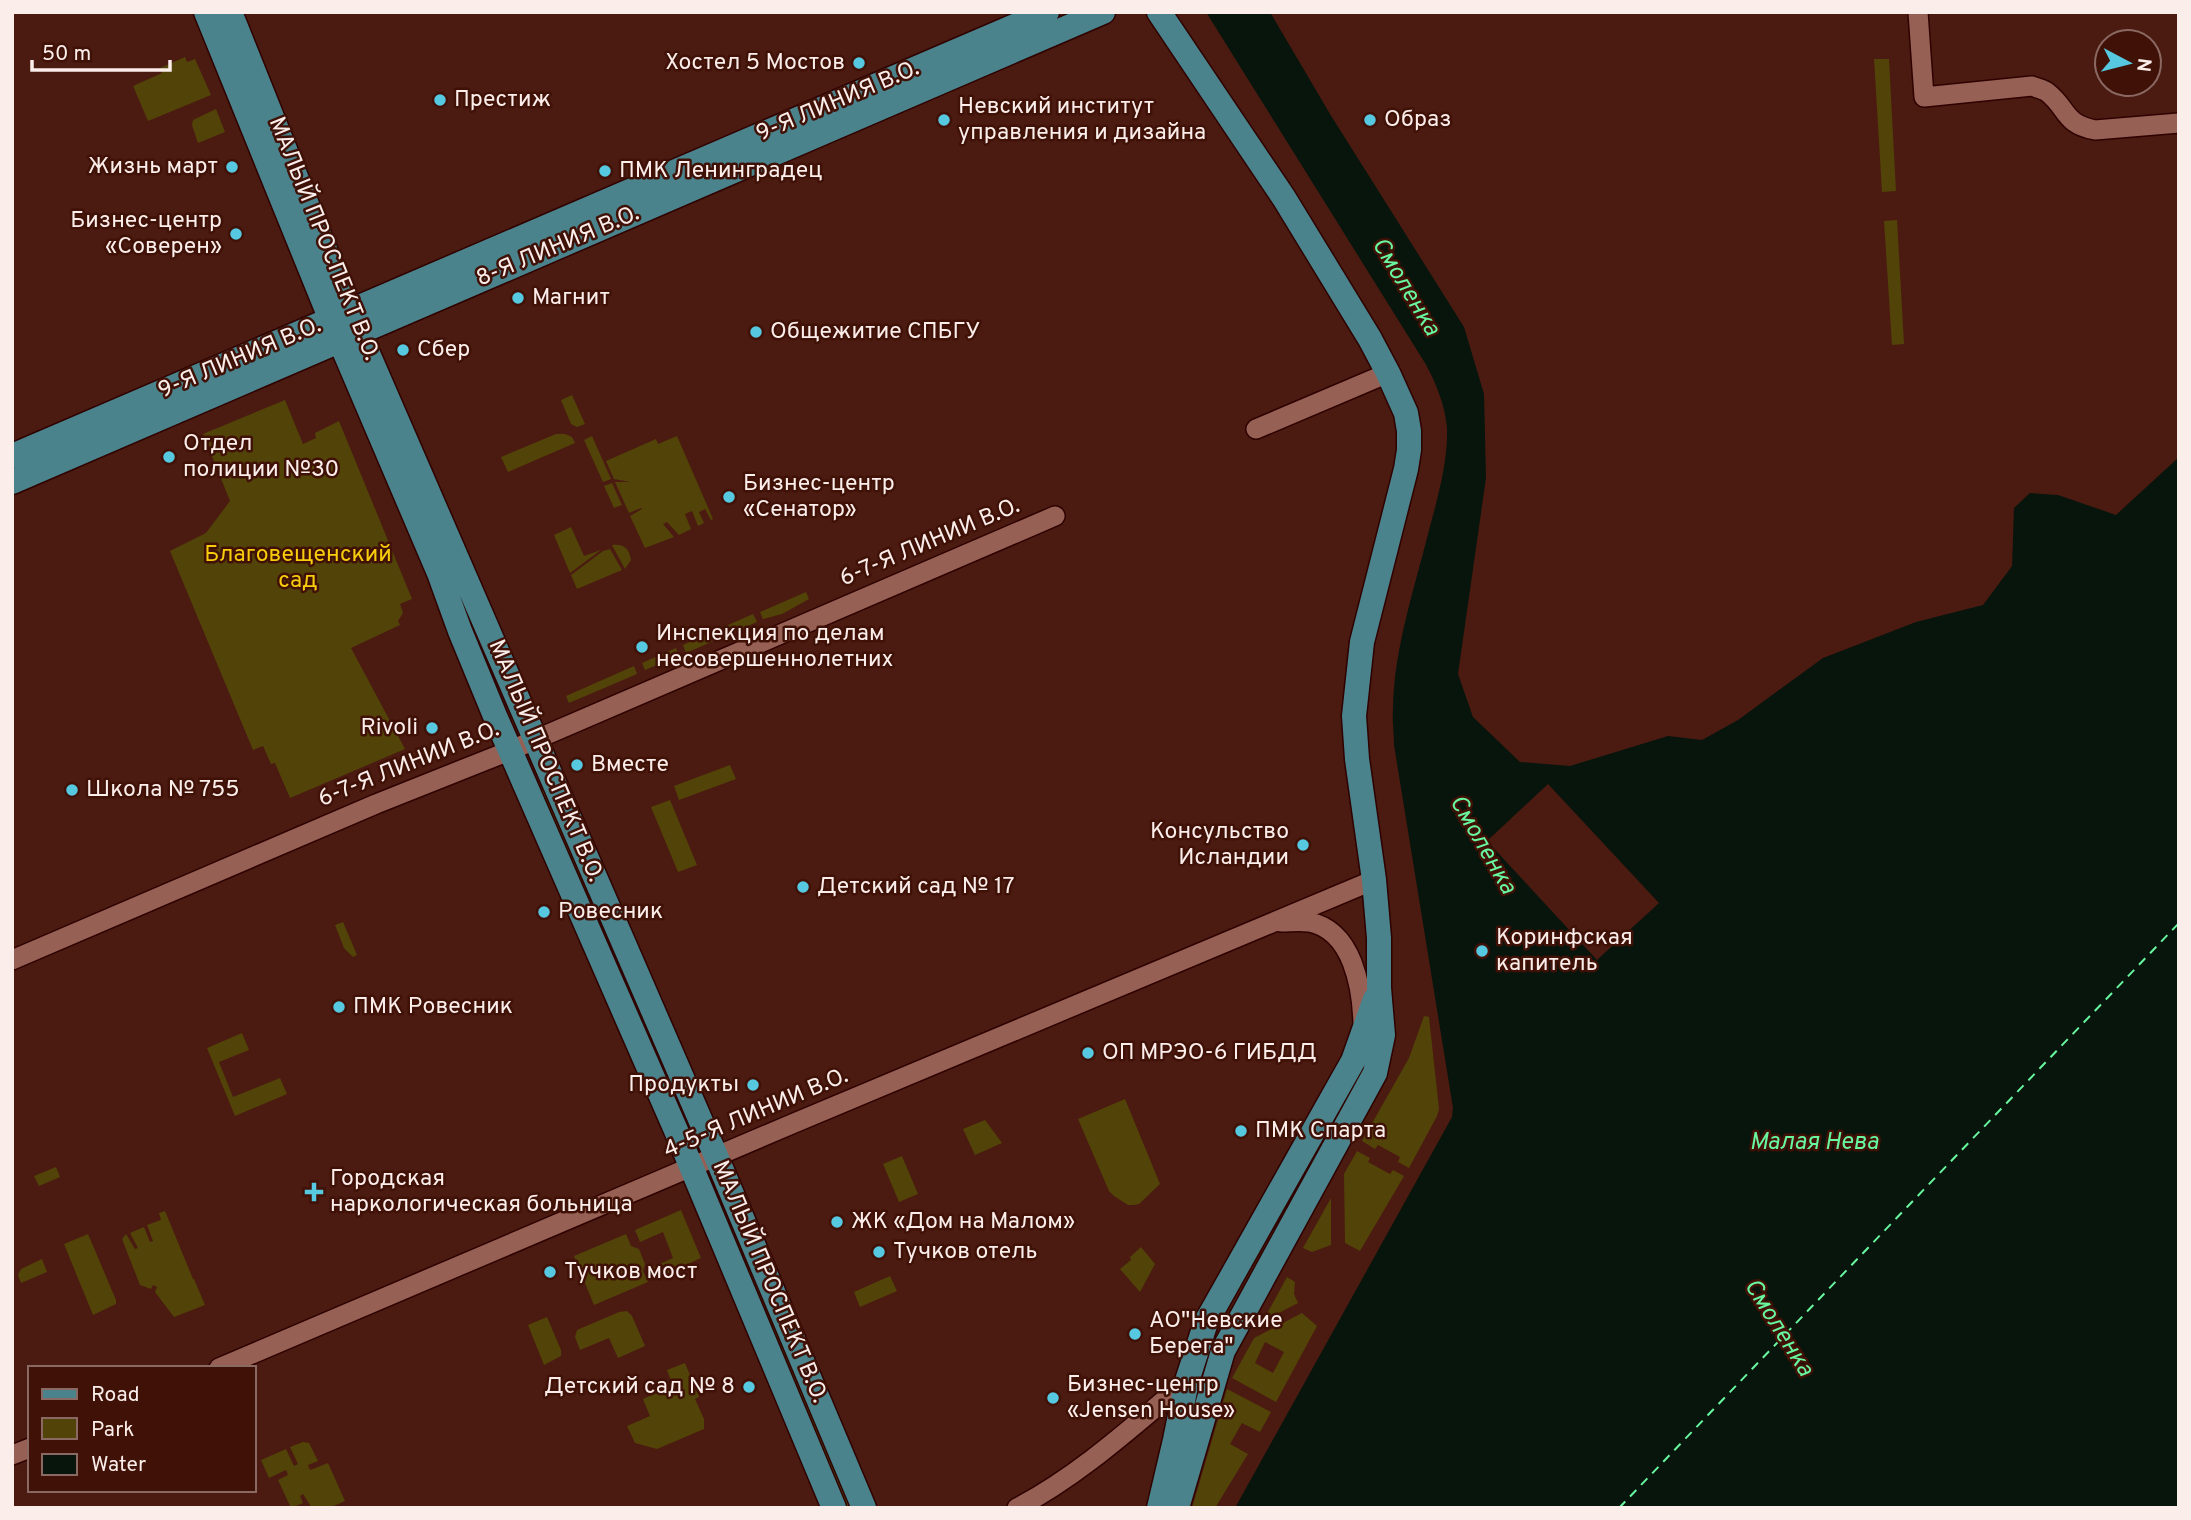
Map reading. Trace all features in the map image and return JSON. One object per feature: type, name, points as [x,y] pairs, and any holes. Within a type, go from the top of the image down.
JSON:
[{"type":"main road","name":"МАЛЫЙ ПРОСПЕКТ В.О.","points":[[206,12],[345,326],[535,739],[716,1156],[864,1508]]},
{"type":"main road","name":"МАЛЫЙ ПРОСПЕКТ В.О.","points":[[230,12],[460,631],[509,751],[692,1168],[834,1508]]},
{"type":"main road","name":"9-Я ЛИНИЯ В.О.","points":[[12,456],[345,326],[1046,12]]},
{"type":"main road","name":"8-Я ЛИНИЯ В.О.","points":[[12,482],[345,326],[1103,12]]},
{"type":"main road","points":[[1159,12],[1284,198],[1388,373],[1406,413],[1409,431],[1409,450],[1362,642],[1354,716],[1379,938],[1383,1035],[1375,1073],[1223,1350],[1177,1508]]},
{"type":"main road","points":[[1158,1508],[1187,1381],[1206,1322],[1353,1061],[1379,988]]},
{"type":"street","points":[[1918,12],[1924,97],[2032,86],[2047,92],[2071,121],[2083,128],[2095,130],[2179,123]]},
{"type":"street","points":[[1256,429],[1388,373]]},
{"type":"street","name":"6-7-Я ЛИНИИ В.О.","points":[[12,960],[376,804],[509,751],[1055,516]]},
{"type":"street","name":"4-5-Я ЛИНИИ В.О.","points":[[224,1366],[1374,880]]},
{"type":"street","name":"4-5-Я ЛИНИИ В.О.","points":[[1273,921],[1311,922],[1330,931],[1344,947],[1357,973],[1362,1002],[1363,1035]]},
{"type":"street","points":[[1017,1508],[1070,1475],[1187,1381],[1211,1387]]},
{"type":"green space","points":[[185,57],[187,62],[195,59],[211,95],[148,121],[133,86],[162,73],[160,68]]},
{"type":"green space","points":[[1874,59],[1889,59],[1896,191],[1882,192]]},
{"type":"green space","points":[[216,109],[225,132],[198,143],[193,120]]},
{"type":"green space","points":[[1897,220],[1904,344],[1892,345],[1884,221]]},
{"type":"green space","points":[[572,395],[585,424],[577,427],[571,424],[561,400]]},
{"type":"green space","name":"Благовещенский сад","points":[[285,400],[303,444],[316,438],[315,433],[339,421],[412,599],[400,604],[403,613],[398,621],[400,625],[351,648],[405,749],[290,798],[275,763],[271,764],[263,746],[253,750],[170,551],[206,533],[230,501],[203,434]]},
{"type":"green space","points":[[556,434],[572,437],[575,443],[508,472],[501,457]]},
{"type":"green space","points":[[592,436],[611,479],[603,482],[584,440]]},
{"type":"green space","points":[[677,436],[713,519],[711,520],[705,509],[699,512],[704,523],[698,526],[692,511],[685,514],[691,529],[679,535],[667,522],[663,524],[674,537],[645,548],[630,516],[642,509],[629,513],[615,482],[630,482],[614,479],[606,461],[656,439],[658,444]]},
{"type":"green space","points":[[612,483],[622,505],[614,508],[604,486]]},
{"type":"green space","points":[[571,527],[584,556],[601,550],[570,573],[554,535]]},
{"type":"green space","points":[[612,545],[623,546],[629,552],[631,560],[625,569]]},
{"type":"green space","points":[[610,549],[622,570],[577,589],[571,575],[603,551]]},
{"type":"green space","points":[[806,592],[809,599],[782,614],[763,619],[760,612]]},
{"type":"green space","points":[[753,614],[757,622],[686,653],[683,645]]},
{"type":"green space","points":[[676,648],[679,656],[645,670],[642,663]]},
{"type":"green space","points":[[634,666],[637,674],[569,703],[566,696]]},
{"type":"green space","points":[[730,765],[736,779],[679,800],[674,786]]},
{"type":"green space","points":[[549,787],[667,1066],[678,1116],[537,792]]},
{"type":"green space","points":[[670,800],[697,865],[678,872],[651,807]]},
{"type":"green space","points":[[343,922],[357,955],[353,957],[344,948],[335,925]]},
{"type":"green space","points":[[1424,1016],[1429,1017],[1439,1109],[1409,1168],[1398,1162],[1400,1157],[1378,1145],[1375,1149],[1362,1141],[1409,1058]]},
{"type":"green space","points":[[242,1033],[249,1050],[219,1062],[233,1097],[280,1078],[287,1094],[235,1116],[207,1048]]},
{"type":"green space","points":[[1125,1099],[1160,1184],[1139,1204],[1134,1205],[1128,1205],[1109,1191],[1078,1119]]},
{"type":"green space","points":[[985,1120],[1002,1143],[975,1155],[963,1129]]},
{"type":"green space","points":[[1357,1151],[1370,1158],[1368,1162],[1390,1174],[1393,1170],[1404,1176],[1360,1251],[1345,1243],[1344,1174]]},
{"type":"green space","points":[[902,1156],[918,1194],[899,1202],[883,1164]]},
{"type":"green space","points":[[56,1167],[60,1177],[39,1186],[34,1176]]},
{"type":"green space","points":[[1331,1198],[1331,1245],[1312,1252],[1303,1248]]},
{"type":"green space","points":[[729,1204],[853,1508],[842,1508],[717,1209]]},
{"type":"green space","points":[[681,1210],[701,1258],[653,1280],[649,1269],[673,1258],[663,1232],[640,1242],[635,1230]]},
{"type":"green space","points":[[165,1211],[205,1305],[174,1317],[155,1292],[157,1287],[153,1285],[151,1289],[140,1285],[122,1239],[126,1234],[135,1249],[138,1248],[130,1233],[144,1227],[150,1242],[153,1241],[147,1225],[161,1220],[159,1213]]},
{"type":"green space","points":[[88,1234],[116,1300],[116,1304],[93,1315],[64,1244]]},
{"type":"green space","points":[[626,1234],[631,1246],[639,1249],[648,1282],[594,1305],[574,1256]]},
{"type":"green space","points":[[1141,1247],[1155,1264],[1140,1292],[1120,1269]]},
{"type":"green space","points":[[42,1259],[47,1272],[21,1283],[18,1275],[21,1269]]},
{"type":"green space","points":[[890,1276],[897,1291],[860,1307],[854,1292]]},
{"type":"green space","points":[[1287,1277],[1295,1282],[1294,1294],[1298,1303],[1263,1321]]},
{"type":"green space","points":[[627,1311],[632,1316],[645,1346],[618,1358],[609,1338],[580,1350],[575,1337],[577,1330]]},
{"type":"green space","points":[[1302,1313],[1317,1326],[1276,1402],[1232,1378],[1254,1338]],"holes":[[[1265,1342],[1284,1352],[1273,1373],[1255,1363]]]},
{"type":"green space","points":[[547,1317],[561,1356],[544,1365],[528,1325]]},
{"type":"green space","points":[[685,1363],[699,1397],[695,1399],[704,1419],[704,1429],[657,1449],[635,1443],[627,1426],[650,1416],[643,1399],[673,1386],[667,1370]]},
{"type":"green space","points":[[1227,1389],[1271,1412],[1260,1432],[1242,1423],[1230,1444],[1248,1454],[1215,1508],[1192,1508]]},
{"type":"green space","points":[[303,1442],[309,1443],[318,1461],[308,1465],[310,1470],[328,1463],[345,1501],[329,1508],[312,1508],[303,1494],[300,1496],[303,1503],[291,1508],[278,1480],[288,1475],[286,1470],[269,1478],[261,1460],[286,1449],[294,1466],[298,1464],[290,1447]]},
{"type":"water","name":"Малая Нева","points":[[1206,12],[1270,12],[1330,114],[1464,327],[1484,394],[1486,478],[1458,674],[1473,717],[1520,762],[1570,766],[1668,736],[1702,740],[1738,720],[1823,658],[1916,622],[1983,605],[2012,566],[2014,508],[2030,493],[2058,495],[2116,515],[2179,457],[2179,1508],[1235,1508],[1452,1117],[1453,1108],[1394,745],[1393,717],[1394,686],[1401,642],[1441,482],[1447,428],[1439,394],[1425,363]]},
{"type":"pier","points":[[1548,784],[1659,903],[1597,960],[1487,841]]},
{"type":"ferry route","points":[[1619,1508],[2179,923]]},
{"type":"place","name":"Хостел 5 Мостов","points":[[859,63]]},
{"type":"place","name":"Престиж","points":[[440,100]]},
{"type":"place","name":"Невский институт управления и дизайна","points":[[944,120]]},
{"type":"place","name":"Образ","points":[[1370,120]]},
{"type":"place","name":"Жизнь март","points":[[232,167]]},
{"type":"place","name":"ПМК Ленинградец","points":[[605,171]]},
{"type":"place","name":"Бизнес-центр «Соверен»","points":[[236,234]]},
{"type":"place","name":"Магнит","points":[[518,298]]},
{"type":"place","name":"Общежитие СПБГУ","points":[[756,332]]},
{"type":"place","name":"Сбер","points":[[403,350]]},
{"type":"place","name":"Отдел полиции №30","points":[[169,457]]},
{"type":"place","name":"Бизнес-центр «Сенатор»","points":[[729,497]]},
{"type":"place","name":"Инспекция по делам несовершеннолетних","points":[[642,647]]},
{"type":"place","name":"Rivoli","points":[[432,728]]},
{"type":"place","name":"Вместе","points":[[577,765]]},
{"type":"place","name":"Школа № 755","points":[[72,790]]},
{"type":"place","name":"Консульство Исландии","points":[[1303,845]]},
{"type":"place","name":"Детский сад № 17","points":[[803,887]]},
{"type":"place","name":"Ровесник","points":[[544,912]]},
{"type":"place","name":"Коринфская капитель","points":[[1482,951]]},
{"type":"place","name":"ПМК Ровесник","points":[[339,1007]]},
{"type":"place","name":"ОП МРЭО-6 ГИБДД","points":[[1088,1053]]},
{"type":"place","name":"Продукты","points":[[753,1085]]},
{"type":"place","name":"ПМК Спарта","points":[[1241,1131]]},
{"type":"place","name":"Городская наркологическая больница","points":[[314,1192]]},
{"type":"place","name":"ЖК «Дом на Малом»","points":[[837,1222]]},
{"type":"place","name":"Тучков отель","points":[[879,1252]]},
{"type":"place","name":"Тучков мост","points":[[550,1272]]},
{"type":"place","name":"АО\"Невские Берега\"","points":[[1135,1334]]},
{"type":"place","name":"Детский сад № 8","points":[[749,1387]]},
{"type":"place","name":"Бизнес-центр «Jensen House»","points":[[1053,1398]]},
{"type":"water label","name":"Смоленка","points":[[1405,287]]},
{"type":"water label","name":"Смоленка","points":[[1482,845]]},
{"type":"water label","name":"Смоленка","points":[[1778,1328]]}]
